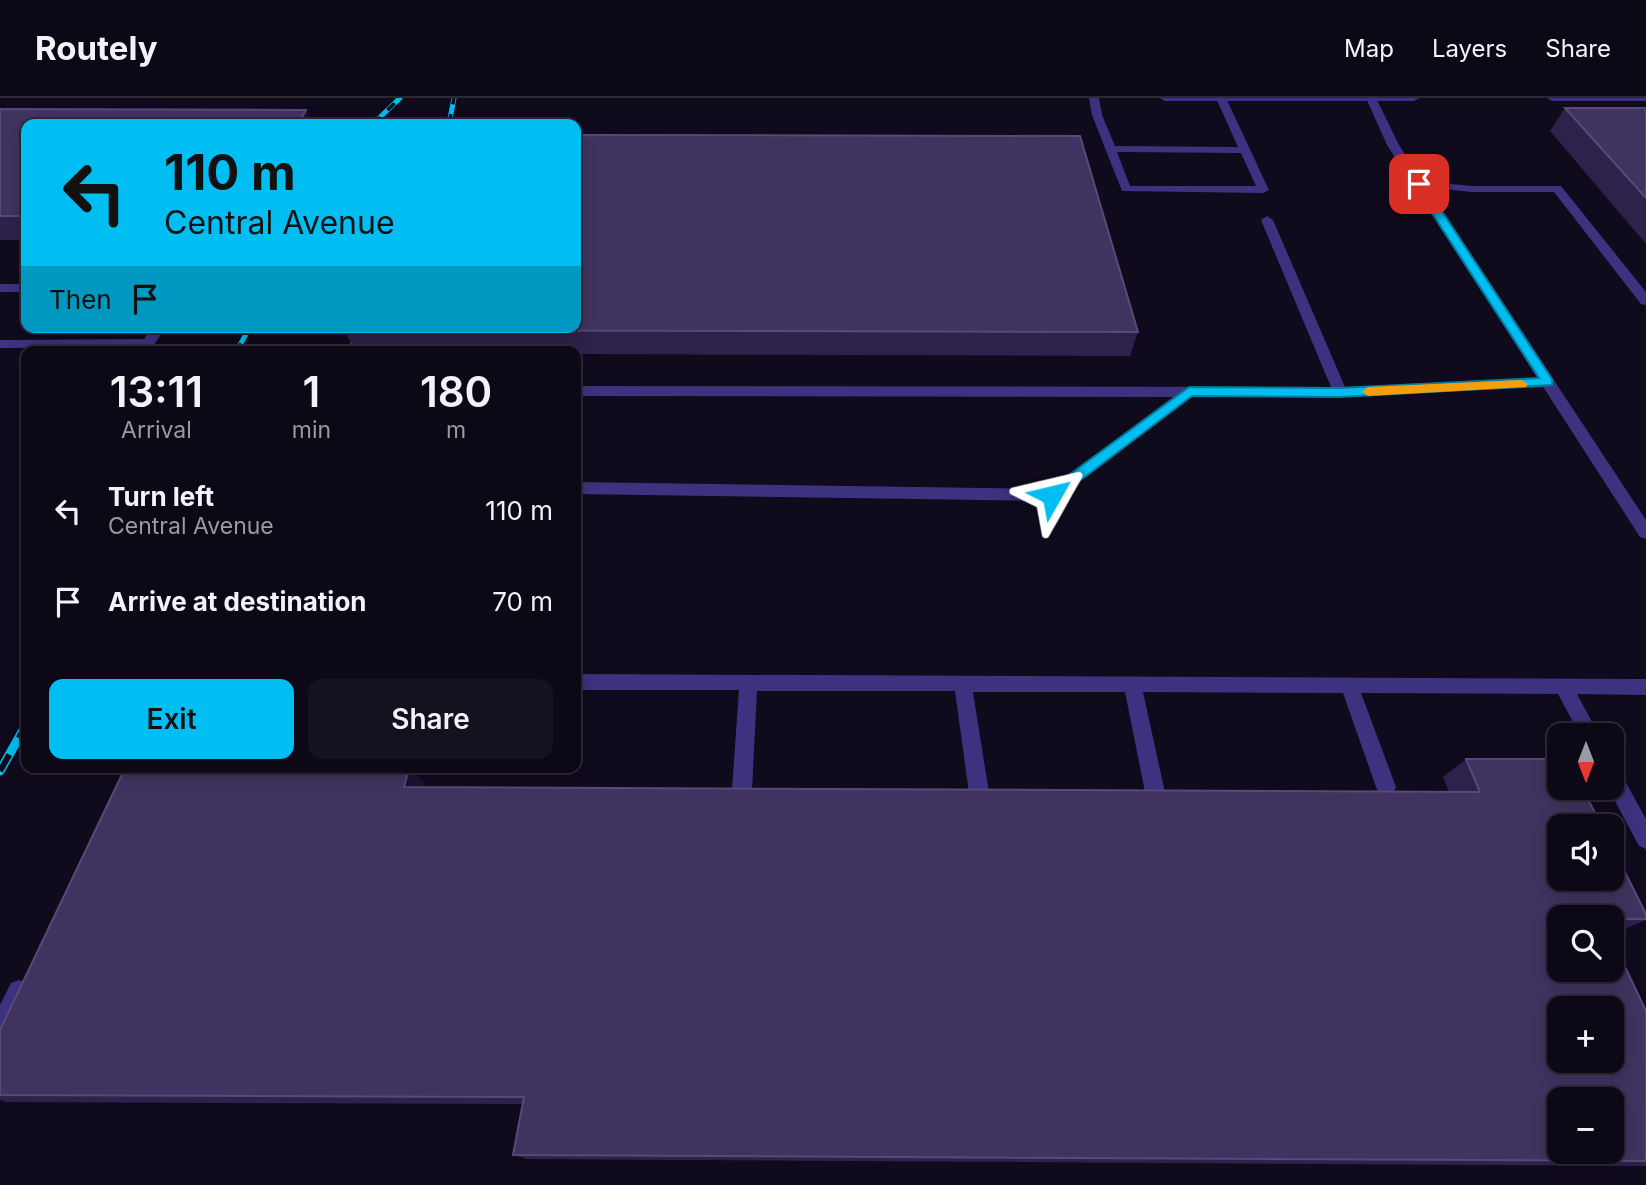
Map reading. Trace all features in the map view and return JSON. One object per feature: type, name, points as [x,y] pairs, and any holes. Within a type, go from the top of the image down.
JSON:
[{"type":"street","points":[[1094,98],[1097,116],[1126,188],[1263,190],[1221,98]]},
{"type":"street","points":[[1165,98],[1414,98]]},
{"type":"street","points":[[1371,98],[1393,145],[1646,533]]},
{"type":"street","points":[[1552,98],[1646,98]]},
{"type":"street","points":[[1112,149],[1243,150]]},
{"type":"street","points":[[1419,184],[1472,188],[1557,188],[1646,301]]},
{"type":"street","points":[[1267,220],[1340,392]]},
{"type":"street","points":[[0,288],[21,288]]},
{"type":"street","points":[[0,344],[148,343],[155,333]]},
{"type":"street","points":[[581,391],[1340,392],[1548,382]]},
{"type":"street","points":[[581,488],[1052,495],[1189,392]]},
{"type":"street","points":[[581,682],[1646,687]]},
{"type":"street","points":[[742,789],[748,683]]},
{"type":"street","points":[[963,684],[979,793]]},
{"type":"street","points":[[1132,684],[1156,796]]},
{"type":"street","points":[[1349,685],[1386,787]]},
{"type":"street","points":[[1563,686],[1583,723]]},
{"type":"street","points":[[1624,798],[1646,839]]},
{"type":"street","points":[[0,1029],[31,967]]},
{"type":"building","points":[[1565,108],[1646,108],[1646,198]]},
{"type":"building","points":[[0,109],[306,110],[301,119],[21,119],[21,216],[0,216]]},
{"type":"building","points":[[581,135],[1080,136],[1138,332],[581,331]]},
{"type":"building","points":[[1466,759],[1547,759],[1547,800],[1588,800],[1596,814],[1547,814],[1547,891],[1624,891],[1624,870],[1646,914],[1646,919],[1624,919],[1624,905],[1547,905],[1547,982],[1624,982],[1624,964],[1646,1011],[1646,1161],[1624,1161],[1624,1087],[1547,1087],[1547,1160],[513,1155],[524,1097],[0,1095],[0,1030],[123,773],[408,773],[404,787],[1480,792]]},
{"type":"railway","points":[[378,119],[400,98]]},
{"type":"railway","points":[[450,119],[454,98]]},
{"type":"railway","points":[[239,346],[247,333]]},
{"type":"railway","points":[[352,346],[358,333]]},
{"type":"railway","points":[[0,771],[21,734]]},
{"type":"slow traffic","points":[[1368,392],[1521,384]]},
{"type":"route","points":[[1052,495],[1189,392],[1340,392],[1548,382],[1419,184]]}]
